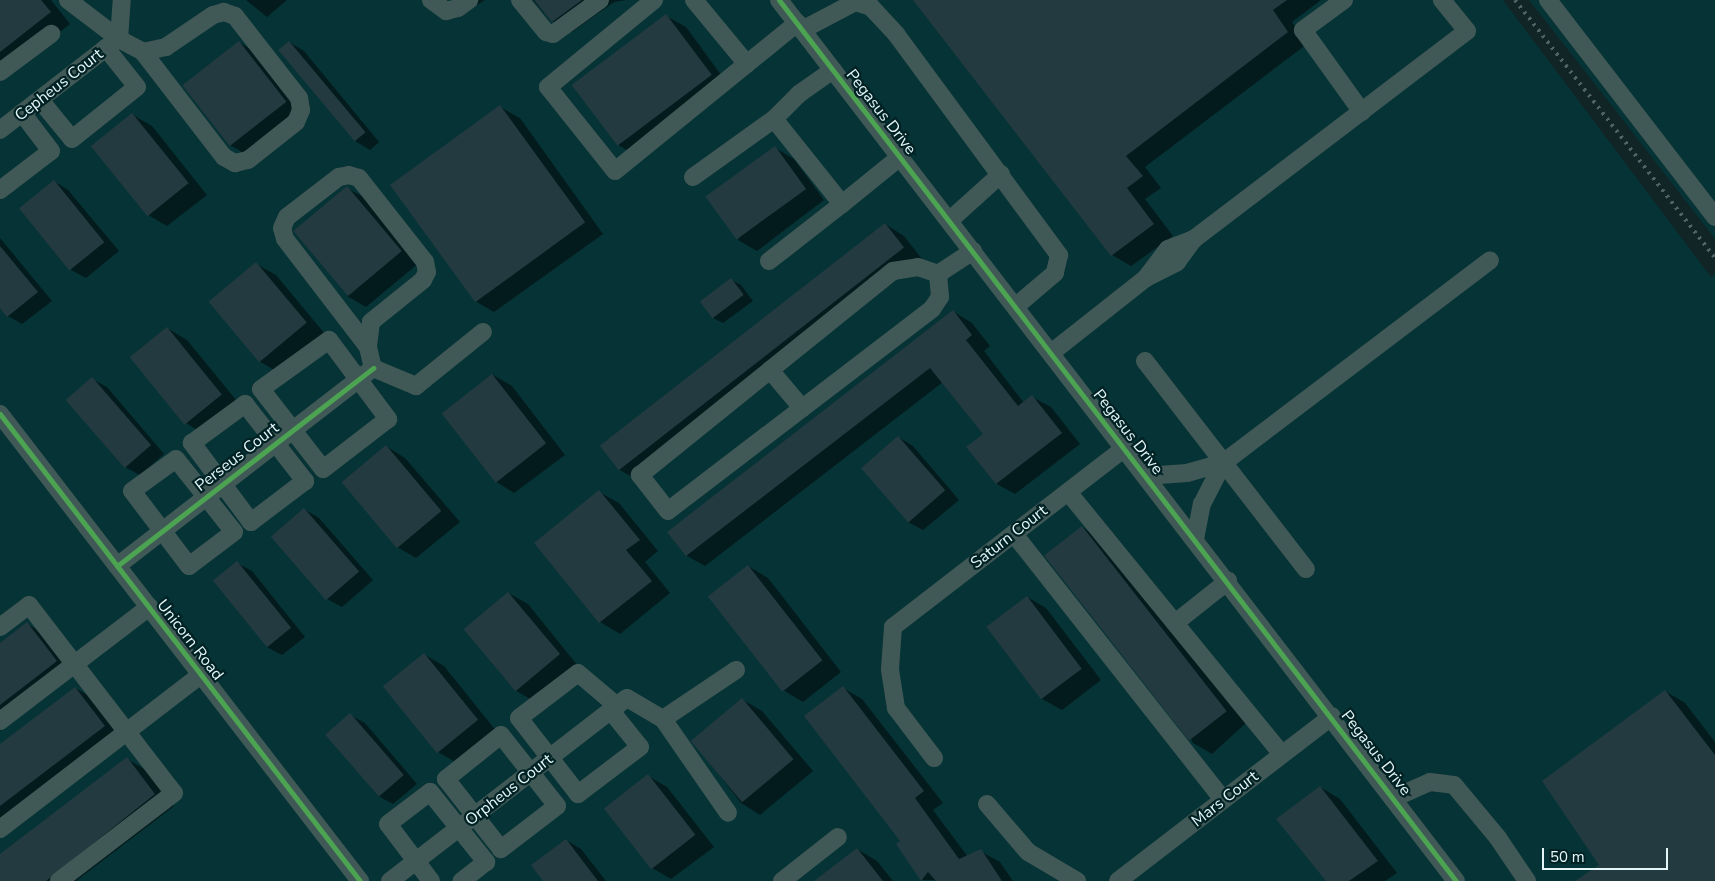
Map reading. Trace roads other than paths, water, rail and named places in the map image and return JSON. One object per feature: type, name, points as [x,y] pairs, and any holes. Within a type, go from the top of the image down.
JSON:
[{"type":"street","points":[[40,100],[72,139],[137,87],[112,44],[68,0]]},
{"type":"street","points":[[112,44],[122,0]]},
{"type":"street","points":[[431,0],[446,11],[458,8],[469,0]]},
{"type":"street","points":[[520,0],[546,32],[553,34],[600,0]]},
{"type":"street","points":[[654,0],[548,87],[615,171],[747,64],[799,27],[855,2],[872,7],[896,34],[943,101],[1001,174],[1059,255],[1055,273],[1015,306]]},
{"type":"street","points":[[694,0],[747,64]]},
{"type":"street","name":"Pegasus Drive","points":[[779,0],[1332,716],[1455,880]]},
{"type":"street","points":[[1344,0],[1303,30],[1362,112]]},
{"type":"street","points":[[1051,353],[1146,278],[1178,262],[1194,239],[1467,32],[1442,0]]},
{"type":"street","points":[[1548,0],[1715,217]]},
{"type":"street","points":[[112,44],[144,52],[166,47],[213,15],[224,12],[235,16],[298,98],[301,110],[296,122],[248,160],[235,163],[224,157],[144,52]]},
{"type":"street","points":[[0,72],[51,34]]},
{"type":"street","name":"Cepheus Court","points":[[0,130],[112,44]]},
{"type":"street","points":[[693,177],[774,119],[799,94],[833,70]]},
{"type":"street","points":[[0,190],[50,150],[22,114]]},
{"type":"street","points":[[774,119],[842,204]]},
{"type":"street","points":[[769,261],[900,158]]},
{"type":"street","points":[[366,374],[371,322],[423,280],[427,272],[425,262],[359,178],[349,174],[338,177],[287,217],[282,228],[285,239],[368,347]]},
{"type":"street","points":[[949,221],[1001,174]]},
{"type":"street","points":[[938,274],[973,251]]},
{"type":"street","points":[[1146,476],[1187,473],[1223,463],[1490,260]]},
{"type":"street","points":[[918,267],[938,274],[940,297],[932,309],[668,511],[640,475],[893,271],[918,267]]},
{"type":"street","points":[[366,374],[416,386],[483,332]]},
{"type":"street","points":[[329,340],[366,374],[388,419],[323,469],[261,389],[329,340]]},
{"type":"street","points":[[1145,360],[1306,569]]},
{"type":"street","points":[[770,370],[802,408]]},
{"type":"street","name":"Perseus Court","points":[[117,566],[366,374]]},
{"type":"street","points":[[245,404],[275,444],[305,481],[251,522],[192,443],[245,404]]},
{"type":"street","name":"Unicorn Road","points":[[0,414],[360,881]]},
{"type":"street","name":"Saturn Court","points":[[934,758],[896,708],[890,669],[893,627],[1125,448]]},
{"type":"street","points":[[176,459],[206,496],[234,532],[189,566],[132,491],[176,459]]},
{"type":"street","points":[[1195,539],[1202,504],[1223,463]]},
{"type":"street","points":[[1068,492],[1282,754]]},
{"type":"street","points":[[1014,534],[1223,800]]},
{"type":"street","points":[[1175,623],[1228,581]]},
{"type":"street","points":[[0,627],[29,605],[128,730],[174,793],[59,881]]},
{"type":"street","points":[[0,721],[148,607]]},
{"type":"street","points":[[663,719],[736,670]]},
{"type":"street","points":[[618,705],[640,747],[578,794],[518,718],[578,673],[618,705],[663,719],[728,813]]},
{"type":"street","points":[[0,829],[201,675]]},
{"type":"street","name":"Orpheus Court","points":[[390,881],[618,705]]},
{"type":"street","name":"Mars Court","points":[[1118,881],[1332,716]]},
{"type":"street","points":[[501,735],[530,773],[557,806],[501,849],[446,779],[501,735]]},
{"type":"street","points":[[1394,798],[1430,782],[1454,785],[1498,838],[1527,881]]},
{"type":"street","points":[[431,881],[388,824],[430,792],[486,862],[462,881]]},
{"type":"street","points":[[987,804],[1028,852],[1077,881]]},
{"type":"street","points":[[782,881],[838,837]]},
{"type":"railway","points":[[1515,0],[1715,258]]}]
